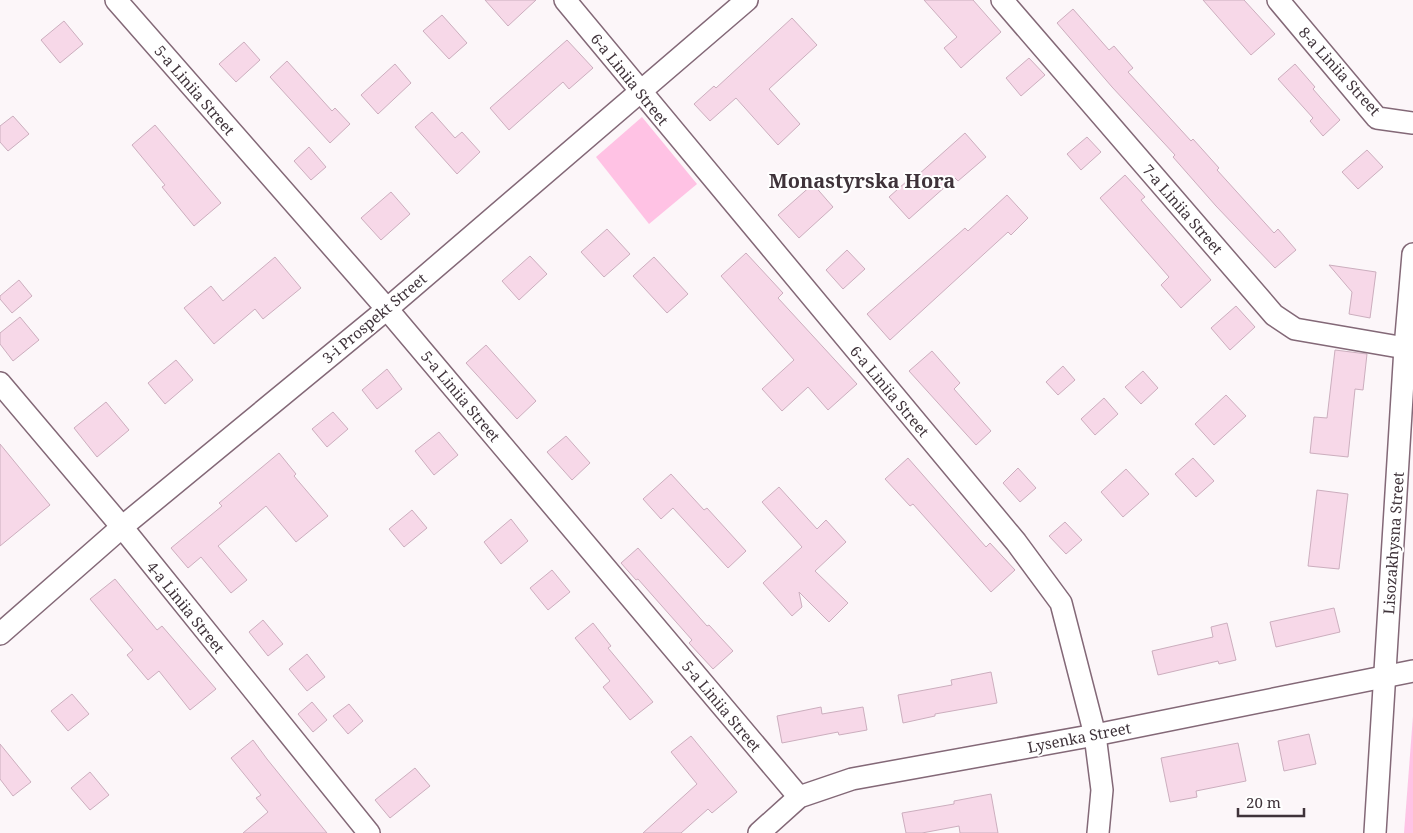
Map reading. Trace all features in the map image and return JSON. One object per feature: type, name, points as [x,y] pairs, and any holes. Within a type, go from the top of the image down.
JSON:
[{"type":"street","name":"5-a Liniia Street","points":[[116,0],[387,309],[799,798]]},
{"type":"street","name":"6-a Liniia Street","points":[[565,0],[1016,542],[1061,603],[1095,735],[1102,790],[1098,833]]},
{"type":"street","name":"3-i Prospekt Street","points":[[0,634],[122,527],[387,309],[747,0]]},
{"type":"street","name":"7-a Liniia Street","points":[[1002,0],[1274,315],[1295,329],[1405,348]]},
{"type":"street","name":"8-a Liniia Street","points":[[1278,0],[1377,118],[1413,123]]},
{"type":"street","name":"Lisozakhysna Street","points":[[1375,833],[1405,348],[1413,254]]},
{"type":"street","name":"4-a Liniia Street","points":[[0,383],[122,527],[369,833]]},
{"type":"street","name":"Lysenka Street","points":[[759,833],[799,798],[852,779],[1095,735],[1413,671]]},
{"type":"shaded area","points":[[642,117],[697,184],[649,224],[596,157]]},
{"type":"shaded area","points":[[1413,716],[1413,833],[1404,833]]},
{"type":"building","points":[[485,0],[536,0],[508,26]]},
{"type":"building","points":[[924,0],[973,0],[1001,32],[961,68],[944,48],[957,37]]},
{"type":"building","points":[[1203,0],[1244,0],[1275,34],[1251,55]]},
{"type":"building","points":[[1073,9],[1109,50],[1114,46],[1133,68],[1128,72],[1191,141],[1193,139],[1219,168],[1217,170],[1274,233],[1278,229],[1296,250],[1275,268],[1216,206],[1173,157],[1175,155],[1112,87],[1057,23]]},
{"type":"building","points":[[442,15],[467,43],[449,59],[423,31]]},
{"type":"building","points":[[792,18],[817,45],[769,89],[800,124],[778,145],[736,98],[710,121],[694,104],[714,86],[716,88]]},
{"type":"building","points":[[64,21],[83,44],[60,63],[41,40]]},
{"type":"building","points":[[567,40],[593,68],[569,89],[563,82],[509,130],[490,108]]},
{"type":"building","points":[[244,42],[260,60],[236,82],[219,64]]},
{"type":"building","points":[[1029,58],[1045,75],[1021,96],[1006,78]]},
{"type":"building","points":[[287,61],[332,111],[335,108],[350,124],[330,143],[270,77]]},
{"type":"building","points":[[395,64],[411,83],[378,114],[361,95]]},
{"type":"building","points":[[1295,64],[1315,87],[1313,89],[1340,120],[1323,136],[1310,121],[1313,118],[1278,79]]},
{"type":"building","points":[[432,112],[455,138],[462,132],[480,152],[457,174],[415,127]]},
{"type":"building","points":[[13,116],[29,134],[8,151],[0,142],[0,126]]},
{"type":"building","points":[[155,125],[221,203],[194,226],[162,187],[165,185],[132,145]]},
{"type":"building","points":[[965,133],[986,157],[958,181],[955,178],[909,219],[889,197],[916,173],[918,175]]},
{"type":"building","points":[[1087,137],[1101,152],[1081,170],[1067,154]]},
{"type":"building","points":[[309,147],[326,167],[311,180],[294,161]]},
{"type":"building","points":[[1367,150],[1383,167],[1358,189],[1342,172]]},
{"type":"building","points":[[1125,175],[1145,197],[1141,200],[1211,280],[1181,308],[1161,285],[1169,277],[1100,198]]},
{"type":"building","points":[[813,184],[833,207],[799,238],[778,215]]},
{"type":"building","points":[[391,192],[410,214],[381,240],[361,218]]},
{"type":"building","points":[[1007,195],[1028,218],[1011,235],[1008,232],[890,340],[867,314],[965,228],[968,231]]},
{"type":"building","points":[[607,229],[630,254],[604,277],[581,252]]},
{"type":"building","points":[[847,250],[865,269],[843,289],[826,270]]},
{"type":"building","points":[[746,253],[783,293],[778,298],[857,384],[828,410],[808,387],[782,411],[762,389],[794,360],[721,276]]},
{"type":"building","points":[[530,256],[547,274],[519,300],[502,281]]},
{"type":"building","points":[[275,257],[301,288],[263,319],[255,309],[214,344],[184,308],[211,286],[223,301]]},
{"type":"building","points":[[654,257],[688,294],[667,313],[633,276]]},
{"type":"building","points":[[1329,265],[1376,272],[1370,318],[1349,314],[1352,292]]},
{"type":"building","points":[[19,280],[32,296],[12,313],[0,299],[0,296]]},
{"type":"building","points":[[1236,306],[1255,327],[1230,350],[1211,328]]},
{"type":"building","points":[[20,317],[39,340],[13,361],[0,344],[0,333]]},
{"type":"building","points":[[486,345],[536,401],[517,419],[466,363]]},
{"type":"building","points":[[1335,350],[1367,354],[1363,390],[1355,389],[1348,457],[1310,453],[1314,417],[1327,418]]},
{"type":"building","points":[[932,351],[960,383],[954,389],[991,431],[976,445],[909,371]]},
{"type":"building","points":[[176,360],[193,380],[165,404],[148,383]]},
{"type":"building","points":[[1063,366],[1075,380],[1058,395],[1046,382]]},
{"type":"building","points":[[387,369],[402,389],[377,409],[362,390]]},
{"type":"building","points":[[1143,371],[1158,388],[1141,404],[1125,387]]},
{"type":"building","points":[[1226,395],[1246,416],[1214,445],[1195,424]]},
{"type":"building","points":[[1104,398],[1118,414],[1095,435],[1081,419]]},
{"type":"building","points":[[106,402],[129,430],[97,457],[74,428]]},
{"type":"building","points":[[333,412],[348,429],[327,447],[312,429]]},
{"type":"building","points":[[439,432],[458,455],[434,475],[415,451]]},
{"type":"building","points":[[566,436],[590,463],[572,480],[547,452]]},
{"type":"building","points":[[0,444],[50,505],[0,546]]},
{"type":"building","points":[[279,453],[296,474],[294,476],[328,516],[296,542],[266,506],[218,546],[247,580],[231,593],[201,557],[188,568],[171,548],[222,506],[219,503]]},
{"type":"building","points":[[908,458],[986,547],[990,543],[1015,570],[991,592],[913,504],[910,506],[885,479]]},
{"type":"building","points":[[1193,458],[1214,481],[1196,497],[1175,474]]},
{"type":"building","points":[[1018,468],[1036,488],[1020,502],[1003,483]]},
{"type":"building","points":[[1126,469],[1149,494],[1123,517],[1101,492]]},
{"type":"building","points":[[671,474],[704,510],[707,508],[746,551],[728,568],[673,508],[661,519],[643,499]]},
{"type":"building","points":[[779,487],[817,529],[826,520],[846,542],[815,571],[848,603],[829,622],[799,592],[802,607],[792,616],[763,583],[802,547],[762,502]]},
{"type":"building","points":[[1317,490],[1348,494],[1339,569],[1308,566]]},
{"type":"building","points":[[412,510],[427,528],[404,547],[389,529]]},
{"type":"building","points":[[511,519],[528,541],[501,564],[484,542]]},
{"type":"building","points":[[1065,522],[1082,540],[1066,554],[1049,536]]},
{"type":"building","points":[[638,548],[707,626],[709,625],[733,651],[713,669],[689,643],[692,640],[638,579],[636,580],[621,563]]},
{"type":"building","points":[[552,570],[570,592],[548,610],[530,588]]},
{"type":"building","points":[[115,579],[157,630],[162,626],[216,689],[190,710],[159,671],[148,680],[127,655],[133,650],[90,599]]},
{"type":"building","points":[[1334,608],[1340,632],[1276,647],[1270,622]]},
{"type":"building","points":[[263,620],[283,644],[268,656],[249,632]]},
{"type":"building","points":[[593,623],[611,646],[608,648],[653,702],[630,720],[603,687],[610,681],[575,638]]},
{"type":"building","points":[[1227,623],[1236,660],[1219,664],[1218,661],[1158,675],[1152,651],[1213,637],[1211,627]]},
{"type":"building","points":[[307,654],[325,677],[307,691],[289,669]]},
{"type":"building","points":[[991,672],[997,703],[935,714],[935,716],[903,723],[898,695],[952,685],[951,680]]},
{"type":"building","points":[[72,694],[89,714],[68,731],[51,711]]},
{"type":"building","points":[[312,702],[327,720],[313,732],[298,714]]},
{"type":"building","points":[[349,704],[363,721],[348,734],[333,716]]},
{"type":"building","points":[[821,707],[822,714],[863,707],[867,730],[839,735],[838,732],[782,743],[777,716]]},
{"type":"building","points":[[1309,734],[1316,764],[1284,771],[1278,741]]},
{"type":"building","points":[[691,736],[737,792],[712,813],[708,809],[681,833],[643,833],[697,784],[671,752]]},
{"type":"building","points":[[253,740],[327,833],[243,833],[268,812],[256,798],[261,795],[231,758]]},
{"type":"building","points":[[1238,743],[1246,781],[1196,791],[1197,797],[1170,802],[1161,758]]},
{"type":"building","points":[[0,744],[31,782],[13,796],[0,779]]},
{"type":"building","points":[[415,768],[430,786],[390,818],[375,800]]},
{"type":"building","points":[[90,772],[109,795],[90,810],[71,788]]},
{"type":"building","points":[[991,794],[998,833],[960,833],[959,826],[922,833],[906,833],[902,813],[954,804],[954,801]]},
{"type":"district","name":"Monastyrska Hora","points":[[862,180]]}]
